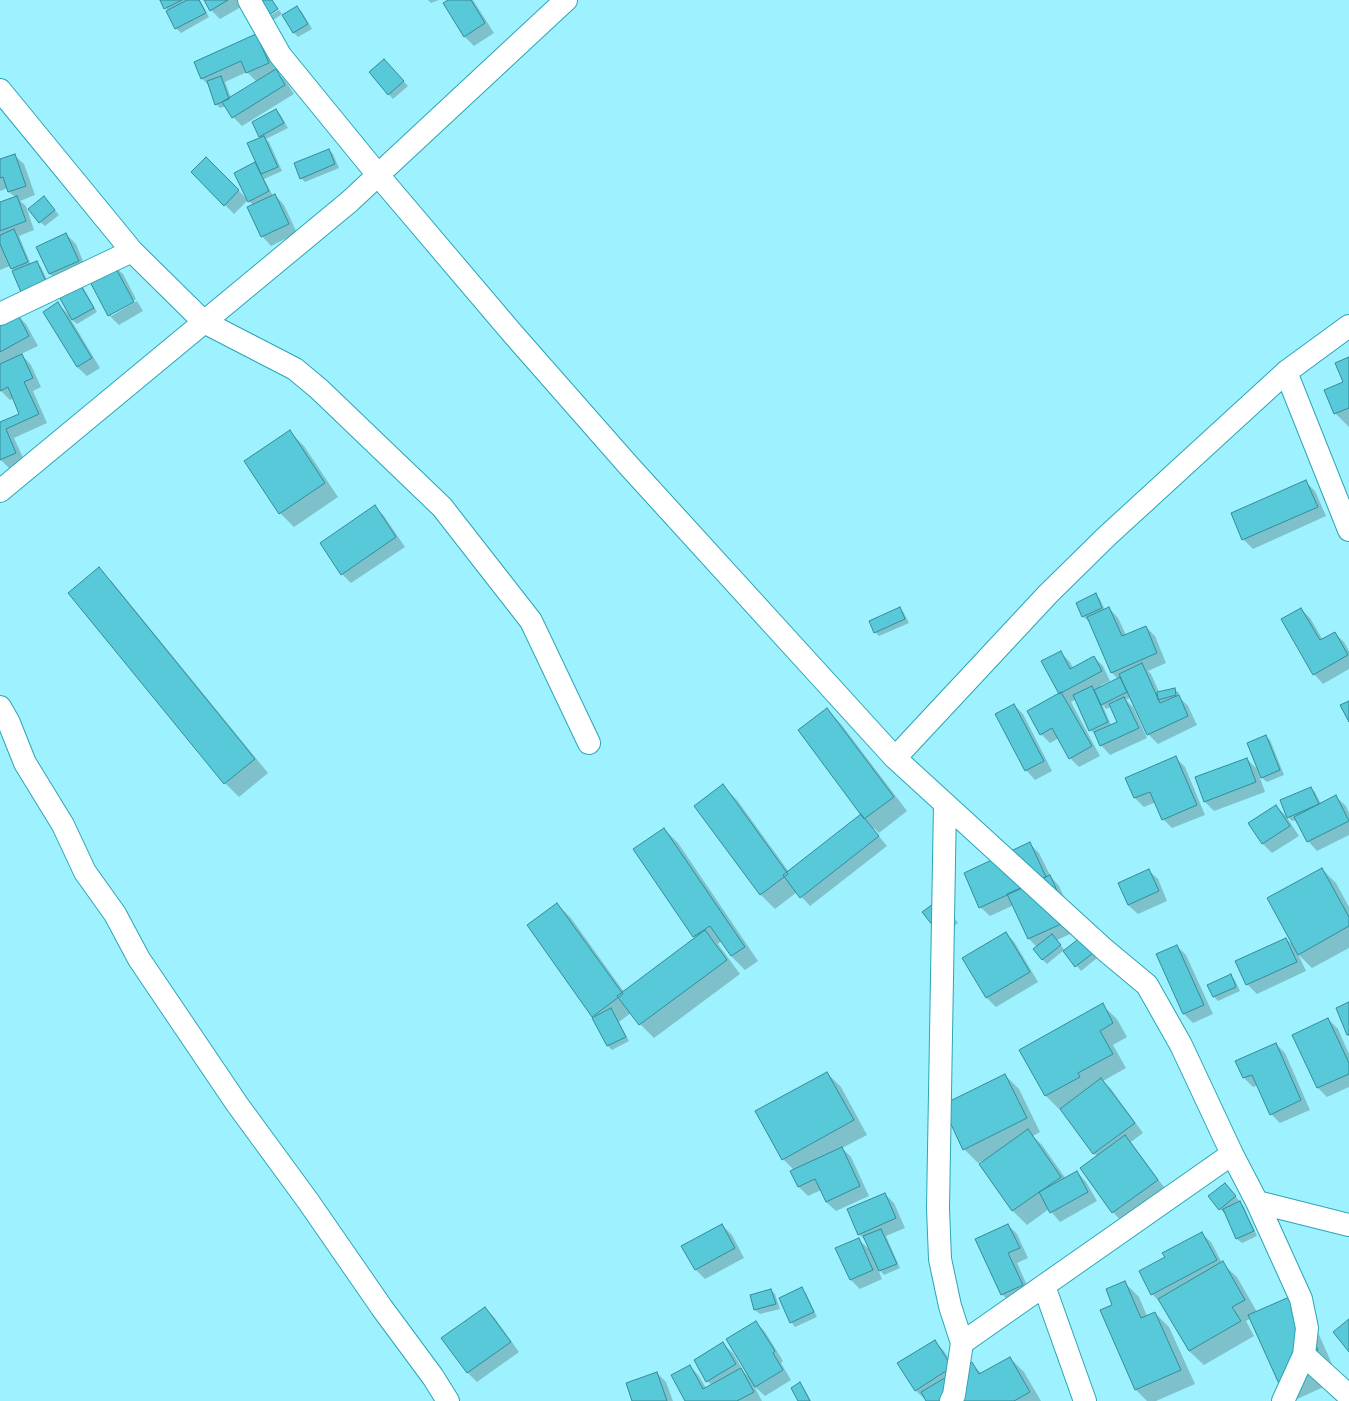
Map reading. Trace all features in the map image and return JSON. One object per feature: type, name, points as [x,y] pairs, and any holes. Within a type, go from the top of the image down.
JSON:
[{"type":"street","points":[[249,0],[280,55],[378,175],[513,334],[629,466],[895,758],[1105,950],[1147,985],[1181,1045],[1232,1154],[1257,1202],[1301,1299],[1307,1328],[1304,1355],[1283,1401]]},
{"type":"street","points":[[0,491],[349,202],[566,0]]},
{"type":"street","points":[[0,90],[132,251],[204,322],[295,368],[319,389],[442,507],[531,621],[589,743]]},
{"type":"street","points":[[0,314],[132,251]]},
{"type":"street","points":[[895,758],[1048,594],[1107,536],[1286,372],[1349,326]]},
{"type":"street","points":[[1286,372],[1349,530]]},
{"type":"street","points":[[0,707],[9,723],[25,763],[63,825],[85,872],[115,914],[139,960],[237,1104],[308,1201],[382,1308],[434,1377],[448,1401]]},
{"type":"street","points":[[945,804],[938,1208],[940,1259],[950,1306],[962,1344],[952,1401]]},
{"type":"street","points":[[962,1344],[1232,1154]]},
{"type":"street","points":[[1257,1202],[1349,1225]]},
{"type":"street","points":[[1044,1286],[1085,1401]]},
{"type":"street","points":[[1304,1355],[1349,1396]]},
{"type":"building","points":[[160,0],[182,0],[164,9]]},
{"type":"building","points":[[187,0],[199,0],[206,13],[175,29],[166,11]]},
{"type":"building","points":[[204,0],[228,0],[210,11]]},
{"type":"building","points":[[257,0],[272,0],[278,9],[263,19]]},
{"type":"building","points":[[448,0],[471,0],[485,23],[464,37],[443,3]]},
{"type":"building","points":[[297,6],[308,24],[293,33],[282,15]]},
{"type":"building","points":[[256,34],[269,63],[246,73],[241,61],[201,79],[194,62]]},
{"type":"building","points":[[384,59],[404,81],[388,95],[369,72]]},
{"type":"building","points":[[276,69],[285,85],[232,118],[222,102]]},
{"type":"building","points":[[221,76],[229,99],[215,105],[207,81]]},
{"type":"building","points":[[276,109],[284,123],[259,137],[252,122]]},
{"type":"building","points":[[264,136],[278,167],[261,174],[247,143]]},
{"type":"building","points":[[329,149],[335,164],[300,179],[294,163]]},
{"type":"building","points":[[15,154],[26,186],[8,192],[3,177],[0,178],[0,159]]},
{"type":"building","points":[[206,157],[239,190],[224,206],[191,172]]},
{"type":"building","points":[[255,162],[269,191],[248,202],[234,173]]},
{"type":"building","points":[[275,194],[289,224],[261,237],[247,207]]},
{"type":"building","points":[[17,196],[26,221],[0,231],[0,202]]},
{"type":"building","points":[[44,196],[55,210],[39,223],[28,209]]},
{"type":"building","points":[[14,229],[28,262],[11,269],[0,244],[0,235]]},
{"type":"building","points":[[66,233],[79,261],[49,274],[36,247]]},
{"type":"building","points":[[37,261],[46,282],[21,292],[12,271]]},
{"type":"building","points":[[113,263],[134,302],[108,316],[88,278]]},
{"type":"building","points":[[78,281],[94,308],[72,320],[57,293]]},
{"type":"building","points":[[58,302],[92,358],[77,367],[43,312]]},
{"type":"building","points":[[17,313],[29,336],[0,352],[0,322]]},
{"type":"building","points":[[22,354],[33,378],[24,382],[39,414],[6,429],[16,453],[0,460],[0,422],[19,414],[8,387],[0,391],[0,364]]},
{"type":"building","points":[[1349,357],[1349,408],[1334,414],[1324,390],[1343,382],[1335,363]]},
{"type":"building","points":[[290,430],[325,483],[279,514],[244,461]]},
{"type":"building","points":[[1306,480],[1318,507],[1242,540],[1231,513]]},
{"type":"building","points":[[375,505],[396,537],[341,575],[320,543]]},
{"type":"building","points":[[99,567],[255,759],[224,784],[68,593]]},
{"type":"building","points":[[1096,593],[1102,608],[1082,617],[1076,603]]},
{"type":"building","points":[[900,607],[905,619],[874,633],[869,621]]},
{"type":"building","points":[[1109,607],[1122,636],[1146,626],[1157,653],[1111,673],[1087,617]]},
{"type":"building","points":[[1301,608],[1320,640],[1335,632],[1348,655],[1313,675],[1281,619]]},
{"type":"building","points":[[1061,651],[1070,669],[1094,656],[1102,671],[1059,694],[1041,661]]},
{"type":"building","points":[[1142,663],[1160,703],[1179,695],[1188,716],[1147,735],[1119,674]]},
{"type":"building","points":[[1120,677],[1127,692],[1101,705],[1094,690]]},
{"type":"building","points":[[1092,686],[1108,722],[1089,731],[1073,695]]},
{"type":"building","points":[[1175,688],[1176,695],[1158,700],[1157,692]]},
{"type":"building","points":[[1061,692],[1092,746],[1069,759],[1052,728],[1040,735],[1027,711]]},
{"type":"building","points":[[1124,697],[1139,728],[1100,746],[1094,732],[1117,722],[1109,704]]},
{"type":"building","points":[[1349,701],[1349,722],[1340,705]]},
{"type":"building","points":[[1014,704],[1044,761],[1025,771],[995,714]]},
{"type":"building","points":[[827,708],[894,797],[864,819],[798,730]]},
{"type":"building","points":[[1266,735],[1280,770],[1261,778],[1247,743]]},
{"type":"building","points":[[1176,756],[1197,805],[1162,820],[1150,792],[1134,798],[1125,778]]},
{"type":"building","points":[[1247,758],[1256,782],[1204,802],[1195,777]]},
{"type":"building","points":[[723,784],[788,874],[760,895],[694,806]]},
{"type":"building","points":[[1311,787],[1319,804],[1287,818],[1280,800]]},
{"type":"building","points":[[1336,795],[1349,821],[1307,842],[1294,817]]},
{"type":"building","points":[[1276,805],[1290,826],[1262,844],[1248,823]]},
{"type":"building","points":[[861,814],[879,836],[800,898],[783,875]]},
{"type":"building","points":[[664,828],[745,947],[731,956],[710,926],[693,937],[633,849]]},
{"type":"building","points":[[1030,842],[1046,877],[979,908],[964,873]]},
{"type":"building","points":[[1322,868],[1349,917],[1349,926],[1298,955],[1267,898]]},
{"type":"building","points":[[1149,869],[1159,891],[1128,905],[1118,883]]},
{"type":"building","points":[[1050,875],[1070,920],[1028,939],[1007,894]]},
{"type":"building","points":[[940,899],[937,931],[922,912]]},
{"type":"building","points":[[557,903],[623,994],[592,1017],[527,925]]},
{"type":"building","points":[[705,930],[727,960],[639,1025],[617,996]]},
{"type":"building","points":[[1006,932],[1030,972],[986,998],[962,958]]},
{"type":"building","points":[[1052,934],[1061,945],[1042,960],[1033,949]]},
{"type":"building","points":[[1081,937],[1093,953],[1075,967],[1063,951]]},
{"type":"building","points":[[1286,938],[1297,962],[1246,985],[1235,961]]},
{"type":"building","points":[[1177,945],[1204,1005],[1183,1014],[1156,954]]},
{"type":"building","points":[[1231,974],[1236,987],[1213,997],[1207,985]]},
{"type":"building","points":[[1349,1002],[1349,1035],[1347,1035],[1336,1008]]},
{"type":"building","points":[[1103,1003],[1113,1023],[1100,1031],[1113,1054],[1078,1073],[1080,1077],[1045,1096],[1019,1050]]},
{"type":"building","points":[[611,1008],[626,1037],[607,1046],[592,1018]]},
{"type":"building","points":[[1328,1018],[1349,1063],[1349,1074],[1317,1088],[1292,1035]]},
{"type":"building","points":[[1276,1043],[1301,1100],[1270,1115],[1252,1075],[1243,1078],[1235,1061]]},
{"type":"building","points":[[827,1072],[854,1120],[782,1160],[755,1111]]},
{"type":"building","points":[[1005,1074],[1027,1118],[963,1150],[942,1105]]},
{"type":"building","points":[[1101,1078],[1135,1123],[1093,1154],[1060,1109]]},
{"type":"building","points":[[1028,1129],[1061,1177],[1012,1211],[979,1164]]},
{"type":"building","points":[[1125,1135],[1158,1180],[1112,1213],[1080,1168]]},
{"type":"building","points":[[842,1147],[860,1186],[826,1202],[815,1179],[798,1187],[790,1171]]},
{"type":"building","points":[[1077,1171],[1088,1192],[1050,1213],[1039,1192]]},
{"type":"building","points":[[1225,1183],[1236,1196],[1219,1210],[1208,1196]]},
{"type":"building","points":[[885,1193],[896,1218],[858,1235],[847,1209]]},
{"type":"building","points":[[1240,1201],[1254,1231],[1236,1239],[1223,1209]]},
{"type":"building","points":[[722,1224],[735,1248],[695,1270],[681,1246]]},
{"type":"building","points":[[1008,1224],[1020,1248],[1008,1253],[1023,1285],[1001,1295],[975,1239]]},
{"type":"building","points":[[881,1229],[897,1264],[879,1271],[863,1236]]},
{"type":"building","points":[[1202,1232],[1217,1260],[1151,1295],[1139,1271],[1165,1257],[1162,1253]]},
{"type":"building","points":[[859,1238],[873,1270],[850,1280],[835,1248]]},
{"type":"building","points":[[1223,1261],[1245,1300],[1232,1307],[1241,1321],[1189,1351],[1158,1299]]},
{"type":"building","points":[[1125,1281],[1141,1318],[1155,1312],[1181,1370],[1135,1390],[1100,1310],[1112,1305],[1106,1289]]},
{"type":"building","points":[[802,1287],[814,1312],[790,1323],[779,1298]]},
{"type":"building","points":[[771,1289],[776,1304],[754,1310],[750,1295]]},
{"type":"building","points":[[1294,1295],[1318,1350],[1309,1354],[1316,1370],[1280,1386],[1248,1315]]},
{"type":"building","points":[[485,1307],[511,1342],[467,1373],[441,1338]]},
{"type":"building","points":[[1349,1319],[1349,1352],[1333,1332]]},
{"type":"building","points":[[756,1321],[775,1351],[773,1353],[783,1370],[755,1387],[726,1339]]},
{"type":"building","points":[[935,1340],[952,1367],[915,1391],[897,1363]]},
{"type":"building","points":[[723,1342],[736,1364],[706,1382],[694,1360]]},
{"type":"building","points":[[1010,1357],[1030,1392],[1014,1401],[926,1401],[921,1392],[972,1362],[979,1374]]},
{"type":"building","points":[[690,1365],[703,1389],[741,1368],[754,1392],[737,1401],[685,1401],[671,1375]]},
{"type":"building","points":[[657,1372],[667,1401],[632,1401],[626,1383]]},
{"type":"building","points":[[800,1382],[810,1401],[798,1401],[791,1388]]}]
